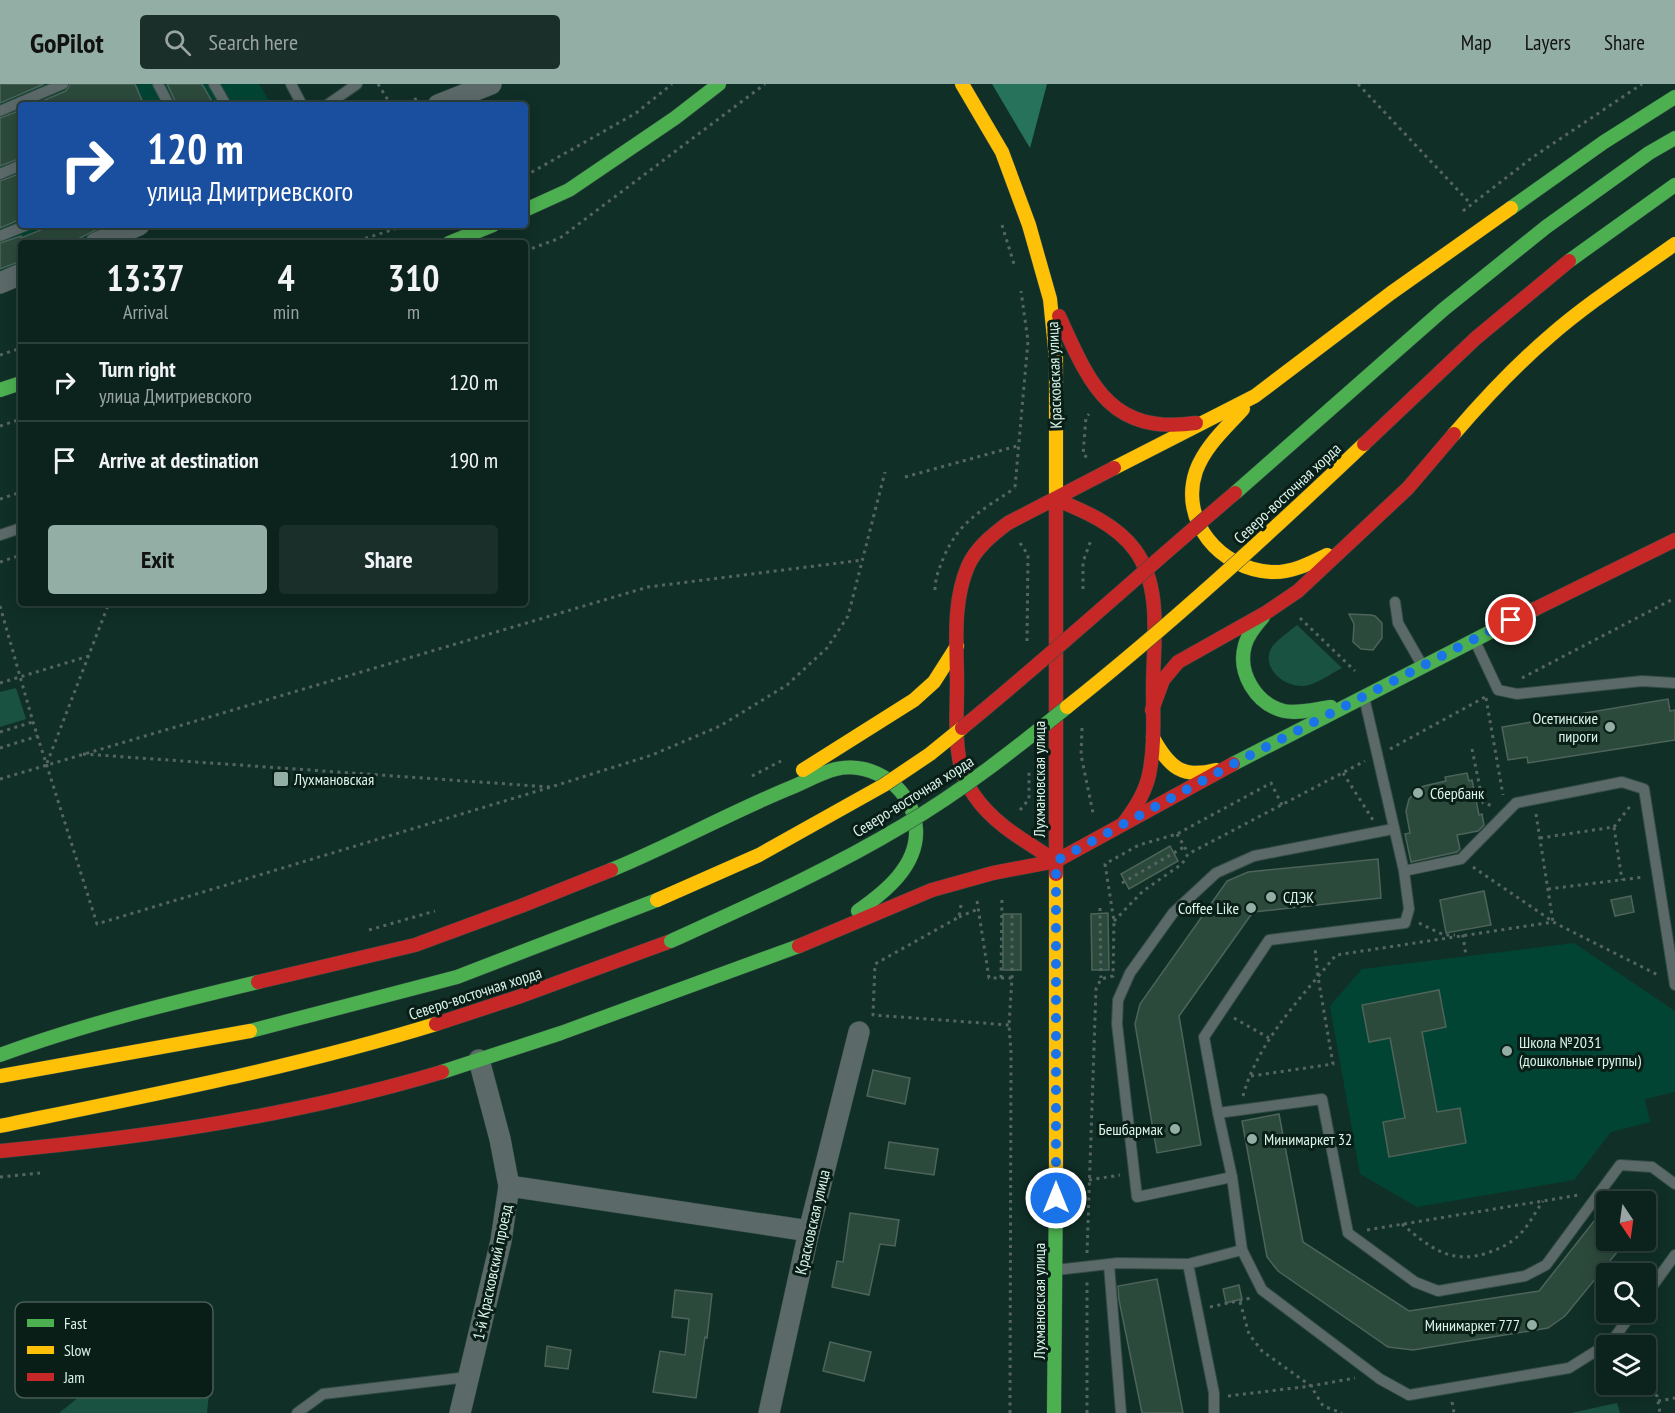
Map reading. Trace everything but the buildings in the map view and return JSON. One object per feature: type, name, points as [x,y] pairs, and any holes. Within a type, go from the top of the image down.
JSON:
[{"type":"main road","points":[[528,209],[569,190],[675,118],[719,84]]},
{"type":"main road","name":"Красковская улица","points":[[962,84],[1002,152],[1029,225],[1050,299],[1056,358],[1055,613]]},
{"type":"main road","points":[[1056,861],[988,812],[974,795],[963,772],[957,742],[958,607],[962,583],[969,564],[982,544],[1008,523],[1255,396],[1391,293],[1510,208],[1604,142],[1675,97]]},
{"type":"main road","name":"Северо-восточная хорда","points":[[0,1076],[255,1030],[457,977],[657,900],[759,855],[884,785],[930,754],[1039,665],[1130,582],[1444,309],[1546,227],[1649,153],[1675,138]]},
{"type":"main road","name":"Северо-восточная хорда","points":[[0,1126],[260,1071],[368,1045],[470,1014],[671,941],[782,891],[905,825],[993,766],[1082,695],[1286,518],[1476,338],[1569,261],[1675,185]]},
{"type":"main road","points":[[456,240],[486,228]]},
{"type":"main road","points":[[1152,710],[1163,680],[1178,662],[1267,612],[1298,591],[1353,542],[1408,488],[1474,410],[1511,371],[1551,335],[1597,299],[1675,244]]},
{"type":"main road","points":[[1050,299],[1085,371],[1109,404],[1129,418],[1154,425],[1168,426],[1204,422]]},
{"type":"main road","points":[[0,390],[18,384]]},
{"type":"main road","points":[[1255,396],[1209,447],[1194,473],[1194,510],[1208,542],[1229,561],[1269,573],[1297,568],[1353,542]]},
{"type":"main road","points":[[1055,499],[1099,519],[1115,530],[1142,561],[1149,578],[1152,596],[1153,751],[1148,778],[1134,810],[1124,823]]},
{"type":"main road","points":[[0,1151],[177,1131],[302,1107],[406,1081],[558,1034],[780,953],[907,900],[966,879],[1056,861],[1237,762],[1422,665],[1675,540]]},
{"type":"main road","points":[[1267,612],[1256,625],[1244,647],[1243,657],[1247,681],[1257,696],[1271,706],[1293,712],[1351,704]]},
{"type":"main road","name":"Лухмановская улица","points":[[1054,1413],[1056,1270],[1055,613]]},
{"type":"main road","points":[[745,806],[914,700],[934,682],[957,646]]},
{"type":"main road","points":[[1153,738],[1163,759],[1188,774],[1206,773],[1237,762]]},
{"type":"main road","points":[[0,1055],[40,1040],[170,1003],[415,945],[623,865],[745,806],[836,769],[851,767],[868,769],[896,785],[905,796],[916,824],[914,852],[899,876],[827,934]]},
{"type":"street","points":[[446,102],[491,84]]},
{"type":"street","points":[[103,240],[132,228]]},
{"type":"street","points":[[0,283],[18,275]]},
{"type":"street","name":"Красковская улица","points":[[769,1413],[809,1232],[859,1032]]},
{"type":"street","name":"1-й Красковский проезд","points":[[460,1413],[501,1241],[509,1186],[500,1139],[479,1060]]},
{"type":"street","points":[[509,1186],[809,1232]]},
{"type":"lane","points":[[21,102],[63,84]]},
{"type":"lane","points":[[158,84],[164,102]]},
{"type":"lane","points":[[214,84],[224,102]]},
{"type":"lane","points":[[291,84],[300,102]]},
{"type":"lane","points":[[331,102],[357,84]]},
{"type":"lane","points":[[0,111],[18,103]]},
{"type":"lane","points":[[0,174],[18,166]]},
{"type":"lane","points":[[0,236],[20,228]]},
{"type":"lane","points":[[0,535],[18,529]]},
{"type":"lane","points":[[1395,602],[1398,623],[1422,665]]},
{"type":"lane","points":[[1474,639],[1498,690],[1516,694],[1642,681],[1675,683]]},
{"type":"lane","points":[[1364,697],[1404,871],[1410,909],[1405,923],[1269,940],[1204,1037],[1232,1177],[1242,1250],[1262,1290],[1374,1375],[1409,1395],[1569,1368],[1612,1341],[1625,1323]]},
{"type":"lane","points":[[1404,871],[1461,859],[1516,803],[1622,782],[1644,789],[1675,984]]},
{"type":"lane","points":[[1232,1177],[1137,1197],[1117,1024],[1118,1000],[1130,973],[1173,914],[1216,873],[1254,856],[1393,829]]},
{"type":"lane","points":[[1218,1113],[1322,1100],[1348,1233],[1415,1282],[1438,1292],[1525,1276],[1546,1265],[1596,1195]]},
{"type":"lane","points":[[1599,1191],[1620,1165],[1652,1167],[1675,1184]]},
{"type":"lane","points":[[1056,1270],[1108,1264],[1188,1264],[1242,1250]]},
{"type":"lane","points":[[1656,1281],[1675,1255]]},
{"type":"lane","points":[[1108,1264],[1121,1413]]},
{"type":"lane","points":[[1188,1264],[1214,1398],[1214,1413]]},
{"type":"lane","points":[[297,1413],[323,1394],[468,1377]]},
{"type":"path","points":[[378,84],[389,102]]},
{"type":"path","points":[[528,174],[636,113],[672,84]]},
{"type":"path","points":[[528,250],[560,238],[765,84]]},
{"type":"path","points":[[1358,84],[1471,204]]},
{"type":"path","points":[[1463,211],[1533,157],[1642,84]]},
{"type":"path","points":[[1000,218],[1016,272]]},
{"type":"path","points":[[360,240],[398,228]]},
{"type":"path","points":[[934,596],[939,568],[957,531],[977,513],[1015,488],[1028,341],[1019,282]]},
{"type":"path","points":[[0,355],[18,349]]},
{"type":"path","points":[[1091,412],[1086,417],[1083,455],[1091,459]]},
{"type":"path","points":[[0,426],[18,420]]},
{"type":"path","points":[[905,477],[1017,446]]},
{"type":"path","points":[[0,606],[33,722],[97,924],[551,787],[652,754],[720,726],[787,685],[827,648],[848,616],[885,472]]},
{"type":"path","points":[[0,498],[18,493]]},
{"type":"path","points":[[0,562],[18,556]]},
{"type":"path","points":[[0,778],[648,587],[863,560]]},
{"type":"path","points":[[47,764],[109,606]]},
{"type":"path","points":[[1296,614],[1355,671]]},
{"type":"path","points":[[0,683],[89,656]]},
{"type":"path","points":[[1485,697],[1506,811]]},
{"type":"path","points":[[0,732],[33,722]]},
{"type":"path","points":[[0,748],[38,736]]},
{"type":"path","points":[[1472,749],[1483,802],[1506,811]]},
{"type":"path","points":[[80,754],[551,787]]},
{"type":"path","points":[[750,777],[788,757]]},
{"type":"path","points":[[1343,773],[1380,831]]},
{"type":"path","points":[[1101,979],[1113,976],[1114,921],[1105,864],[1139,845],[1178,834],[1271,783],[1282,805]]},
{"type":"path","points":[[1540,838],[1614,827],[1644,789]]},
{"type":"path","points":[[1533,800],[1553,922]]},
{"type":"path","points":[[1614,827],[1622,880]]},
{"type":"path","points":[[1178,834],[1188,854]]},
{"type":"path","points":[[1122,883],[1184,848]]},
{"type":"path","points":[[1461,859],[1553,922],[1675,984]]},
{"type":"path","points":[[1548,890],[1658,875]]},
{"type":"path","points":[[1001,978],[1002,896]]},
{"type":"path","points":[[976,897],[989,978],[1012,978]]},
{"type":"path","points":[[959,917],[961,903]]},
{"type":"path","points":[[1087,1413],[1089,1180],[1096,990],[1101,979],[1100,908]]},
{"type":"path","points":[[364,931],[442,909]]},
{"type":"path","points":[[978,909],[959,917],[875,964],[873,1015],[1009,1025]]},
{"type":"path","points":[[1010,1413],[1011,1052],[1009,1025],[1012,912]]},
{"type":"path","points":[[1407,917],[1444,935],[1463,936]]},
{"type":"path","points":[[1240,1109],[1250,1076],[1269,1038],[1336,955],[1553,922]]},
{"type":"path","points":[[1250,1076],[1333,1064],[1318,977],[1314,934]]},
{"type":"path","points":[[1463,936],[1466,956]]},
{"type":"path","points":[[1221,1011],[1269,1038]]},
{"type":"path","points":[[1089,1180],[1134,1173]]},
{"type":"path","points":[[1348,1233],[1596,1192]]},
{"type":"path","points":[[1401,1224],[1424,1243],[1441,1252],[1460,1258],[1485,1254],[1505,1247],[1521,1234],[1543,1201]]},
{"type":"path","points":[[1197,1310],[1267,1294]]},
{"type":"path","points":[[1240,1302],[1250,1334],[1262,1351],[1311,1386],[1323,1406],[1342,1413]]},
{"type":"path","points":[[1214,1398],[1311,1386],[1374,1375]]},
{"type":"path","points":[[1656,1395],[1660,1413]]},
{"type":"path","points":[[1658,1401],[1675,1398]]},
{"type":"shaded area","points":[[0,84],[259,84],[270,102],[18,102],[18,228],[115,228],[86,240],[18,240],[18,268],[0,275]]},
{"type":"shaded area","points":[[992,84],[1047,84],[1030,148]]},
{"type":"shaded area","points":[[1297,625],[1342,668],[1322,680],[1301,686],[1292,685],[1277,676],[1269,663],[1272,647]]},
{"type":"shaded area","points":[[16,688],[26,719],[0,727],[0,692]]},
{"type":"shaded area","name":"Школа №2031 (дошкольные группы)","points":[[1574,943],[1675,1011],[1675,1092],[1645,1099],[1650,1122],[1611,1132],[1574,1180],[1417,1207],[1360,1174],[1330,1006],[1362,969]]},
{"type":"shaded area","points":[[78,1398],[209,1398],[207,1413],[59,1413]]},
{"type":"shaded area","points":[[1617,1403],[1620,1413],[1571,1413]]},
{"type":"traffic: fast","points":[[528,209],[569,190],[675,118],[719,84]]},
{"type":"traffic: fast","points":[[1511,208],[1604,142],[1675,97]]},
{"type":"traffic: fast","points":[[1546,227],[1649,153],[1675,138]]},
{"type":"traffic: fast","points":[[1569,261],[1675,185]]},
{"type":"traffic: fast","points":[[1235,493],[1444,309],[1546,227]]},
{"type":"traffic: fast","points":[[456,240],[486,228]]},
{"type":"traffic: fast","points":[[0,390],[18,384]]},
{"type":"traffic: fast","points":[[1233,764],[1535,609]]},
{"type":"traffic: fast","points":[[1263,617],[1248,637],[1243,656],[1246,676],[1257,694],[1265,702],[1284,711],[1302,712],[1331,707]]},
{"type":"traffic: fast","points":[[671,941],[818,872],[904,825],[967,784],[1067,707]]},
{"type":"traffic: fast","points":[[611,870],[824,773],[850,767],[864,769],[890,781],[900,791],[914,815],[916,829],[912,855],[906,866],[889,886],[858,911]]},
{"type":"traffic: fast","points":[[250,1031],[457,977],[657,900]]},
{"type":"traffic: fast","points":[[442,1072],[561,1033],[799,946]]},
{"type":"traffic: fast","points":[[0,1055],[96,1024],[258,982]]},
{"type":"traffic: fast","points":[[1054,1413],[1056,1182]]},
{"type":"traffic: slow","points":[[962,84],[1002,152],[1029,225],[1050,299],[1056,358],[1056,503]]},
{"type":"traffic: slow","points":[[1114,468],[1255,396],[1391,293],[1511,208]]},
{"type":"traffic: slow","points":[[1454,434],[1500,383],[1550,336],[1675,244]]},
{"type":"traffic: slow","points":[[1243,409],[1210,445],[1196,471],[1192,490],[1193,507],[1199,524],[1208,539],[1220,552],[1252,569],[1271,572],[1286,571],[1307,565],[1327,555]]},
{"type":"traffic: slow","points":[[1067,707],[1218,579],[1364,444]]},
{"type":"traffic: slow","points":[[803,770],[914,700],[934,682],[957,646]]},
{"type":"traffic: slow","points":[[657,900],[759,855],[884,785],[930,754],[962,728]]},
{"type":"traffic: slow","points":[[1153,738],[1165,756],[1178,768],[1194,773],[1216,770]]},
{"type":"traffic: slow","points":[[1056,874],[1056,1182]]},
{"type":"traffic: slow","points":[[0,1126],[274,1068],[436,1024]]},
{"type":"traffic: slow","points":[[0,1076],[250,1031]]},
{"type":"traffic: jam","points":[[1364,444],[1476,338],[1569,261]]},
{"type":"traffic: jam","points":[[1059,316],[1081,363],[1106,400],[1142,421],[1166,425],[1196,423]]},
{"type":"traffic: jam","points":[[1152,710],[1163,680],[1178,662],[1267,612],[1298,591],[1408,488],[1454,434]]},
{"type":"traffic: jam","points":[[1056,861],[991,815],[972,792],[962,771],[957,728],[957,609],[963,580],[971,559],[996,532],[1008,523],[1114,468]]},
{"type":"traffic: jam","points":[[962,728],[1235,493]]},
{"type":"traffic: jam","points":[[1055,499],[1088,514],[1119,533],[1135,550],[1150,581],[1155,635],[1152,753],[1145,788],[1124,823]]},
{"type":"traffic: jam","points":[[1056,503],[1056,874]]},
{"type":"traffic: jam","points":[[1535,609],[1675,540]]},
{"type":"traffic: jam","points":[[799,946],[932,890],[993,873],[1056,861],[1233,764]]},
{"type":"traffic: jam","points":[[258,982],[415,945],[611,870]]},
{"type":"traffic: jam","points":[[436,1024],[521,996],[671,941]]},
{"type":"traffic: jam","points":[[0,1151],[112,1139],[223,1122],[333,1101],[442,1072]]},
{"type":"place","name":"Осетинские пироги","points":[[1610,727]]},
{"type":"place","name":"Лухмановская","points":[[281,779]]},
{"type":"place","name":"Сбербанк","points":[[1418,793]]},
{"type":"place","name":"СДЭК","points":[[1271,897]]},
{"type":"place","name":"Coffee Like","points":[[1251,908]]},
{"type":"place","name":"Школа №2031 (дошкольные группы)","points":[[1507,1051]]},
{"type":"place","name":"Бешбармак","points":[[1175,1129]]},
{"type":"place","name":"Минимаркет 32","points":[[1252,1139]]},
{"type":"place","name":"Минимаркет 777","points":[[1532,1325]]},
{"type":"route","points":[[1056,1198],[1056,861],[1237,762],[1511,620]]}]
